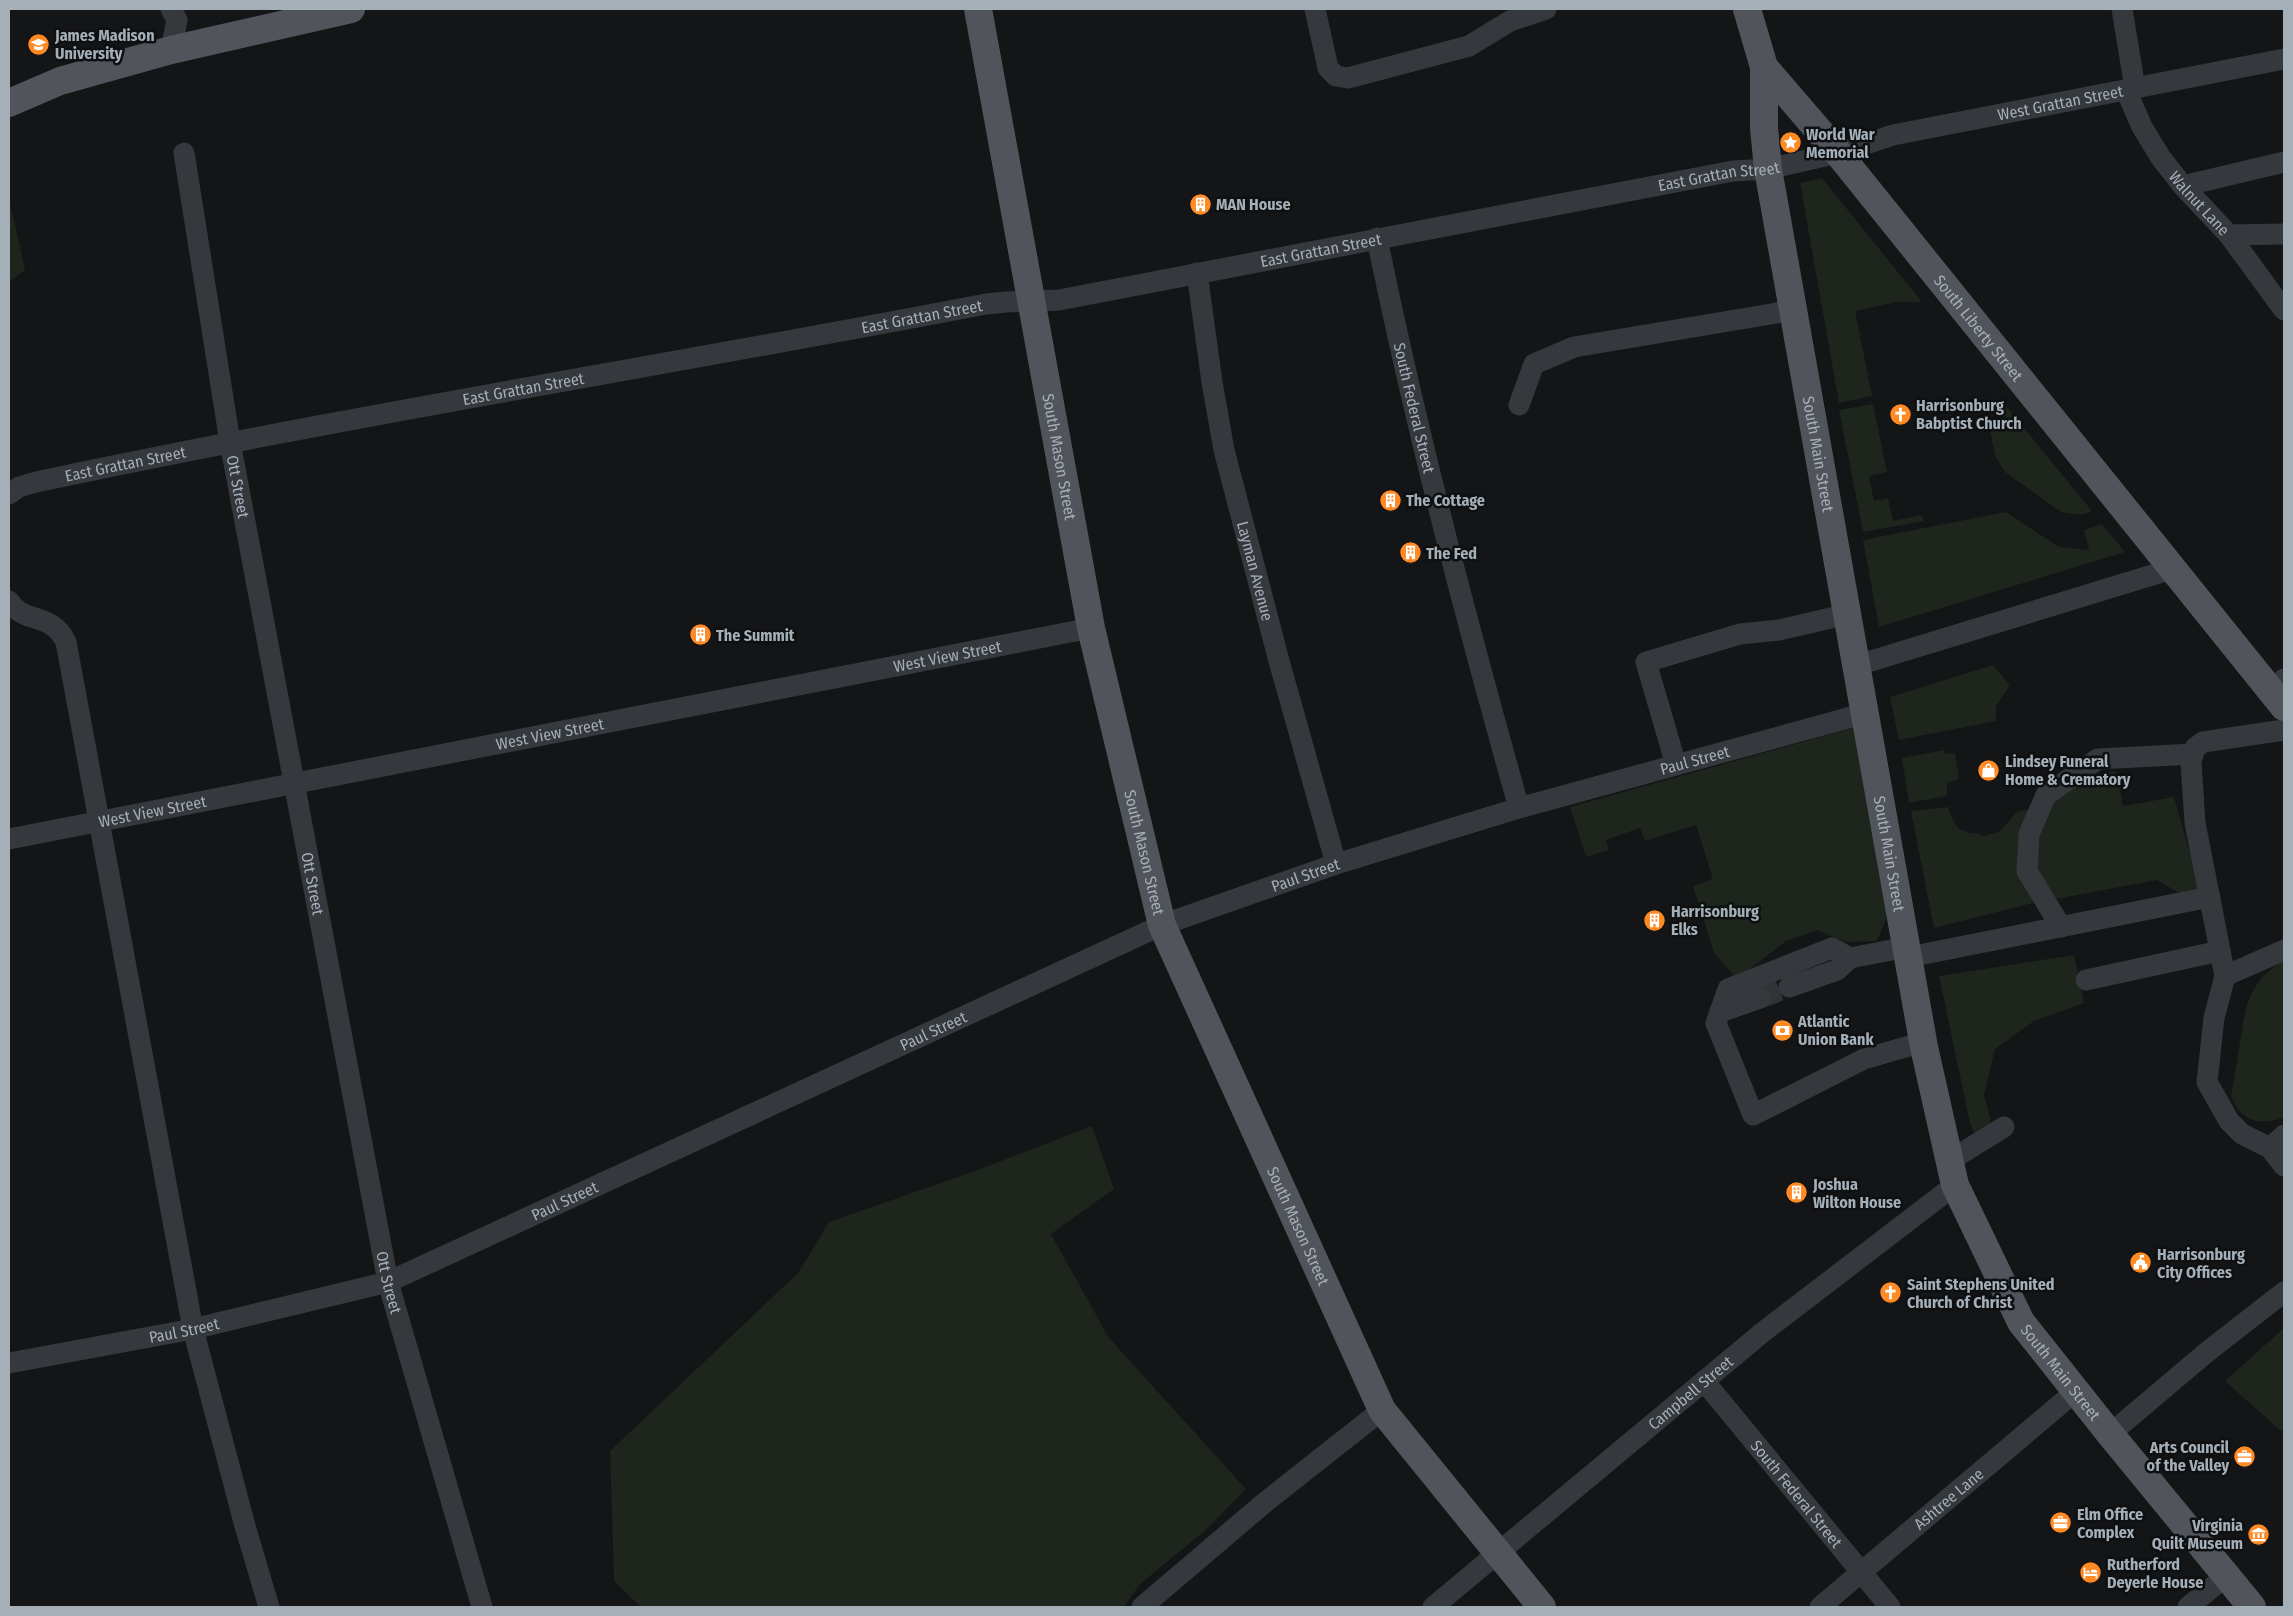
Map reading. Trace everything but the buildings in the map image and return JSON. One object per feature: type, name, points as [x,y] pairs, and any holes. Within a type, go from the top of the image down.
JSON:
[{"type":"main road","points":[[9,103],[60,81],[171,50],[352,9]]},
{"type":"main road","name":"South Mason Street","points":[[978,9],[1091,628],[1162,925],[1382,1410],[1542,1607]]},
{"type":"main road","name":"South Main Street","points":[[1747,9],[1764,67],[1764,128],[1768,170],[1858,665],[1923,1042],[1952,1173],[2021,1322],[2252,1607]]},
{"type":"main road","name":"South Liberty Street","points":[[1764,67],[1838,153],[2172,569],[2280,692]]},
{"type":"street","points":[[171,9],[177,20],[171,50]]},
{"type":"street","points":[[1316,9],[1328,68],[1336,76],[1348,78],[1469,46],[1510,22],[1546,9]]},
{"type":"street","name":"Walnut Lane","points":[[2122,9],[2131,89],[2155,150],[2184,186],[2229,234],[2284,310]]},
{"type":"street","name":"West Grattan Street","points":[[1838,153],[1893,135],[2284,59]]},
{"type":"street","name":"Ott Street","points":[[184,153],[230,442],[388,1282],[482,1607]]},
{"type":"street","name":"East Grattan Street","points":[[9,494],[18,487],[36,482],[230,442],[986,304],[1060,300],[1733,171],[1768,170],[1838,153]]},
{"type":"street","points":[[2184,186],[2284,162]]},
{"type":"street","points":[[2229,234],[2284,234]]},
{"type":"street","name":"South Federal Street","points":[[1377,238],[1397,336],[1451,559],[1519,808]]},
{"type":"street","name":"Layman Avenue","points":[[1197,273],[1212,382],[1226,458],[1278,661],[1336,864]]},
{"type":"street","points":[[1519,405],[1534,364],[1574,347],[1777,313],[1793,306]]},
{"type":"street","points":[[1858,665],[2172,569]]},
{"type":"street","points":[[9,600],[22,613],[55,626],[66,642],[193,1329],[245,1526],[269,1607]]},
{"type":"street","points":[[1676,765],[1646,662],[1740,634],[1778,630],[1848,614]]},
{"type":"street","name":"West View Street","points":[[9,838],[1091,628]]},
{"type":"street","name":"Paul Street","points":[[9,1363],[193,1329],[388,1282],[1162,925],[1336,864],[1519,808],[1866,713]]},
{"type":"street","points":[[2284,730],[2203,742],[2195,748],[2191,762],[2195,823],[2225,976],[2214,1018],[2207,1082],[2229,1121],[2242,1134],[2277,1141],[2284,1166]]},
{"type":"street","points":[[2062,927],[2027,872],[2029,834],[2046,794],[2098,759],[2194,754]]},
{"type":"street","points":[[1923,1042],[1864,1058],[1753,1115],[1716,1023],[1728,989],[1832,948],[1850,958],[1908,952],[2062,927],[2210,897]]},
{"type":"street","points":[[2225,976],[2284,950]]},
{"type":"street","points":[[2086,980],[2220,951]]},
{"type":"street","points":[[1788,987],[1837,970],[1850,958]]},
{"type":"street","points":[[1720,1012],[1760,998]]},
{"type":"street","name":"Campbell Street","points":[[1433,1607],[1763,1332],[2004,1127]]},
{"type":"street","points":[[2110,1434],[2207,1352],[2284,1292]]},
{"type":"street","name":"South Federal Street","points":[[1704,1381],[1890,1607]]},
{"type":"street","name":"Ashtree Lane","points":[[1820,1607],[2076,1392]]},
{"type":"street","points":[[1142,1607],[1262,1504],[1382,1410]]},
{"type":"street","points":[[2188,1607],[2226,1576]]},
{"type":"shaded area","points":[[1822,178],[1922,302],[1897,302],[1855,311],[1872,396],[1839,403],[1800,183]]},
{"type":"shaded area","points":[[9,198],[25,270],[9,282]]},
{"type":"shaded area","points":[[1873,404],[1887,472],[1869,476],[1874,501],[1888,498],[1893,521],[1922,515],[1924,521],[1863,532],[1839,410]]},
{"type":"shaded area","points":[[2006,406],[2092,511],[2081,515],[2061,512],[2005,472],[1995,456],[1989,425]]},
{"type":"shaded area","points":[[2006,512],[2059,547],[2089,550],[2084,530],[2102,524],[2125,552],[1879,627],[1863,540]]},
{"type":"shaded area","points":[[1993,665],[2010,685],[1996,706],[1996,721],[1899,740],[1890,697]]},
{"type":"shaded area","points":[[1853,728],[1887,916],[1877,941],[1845,942],[1818,930],[1786,941],[1737,979],[1714,953],[1693,886],[1713,879],[1696,825],[1645,841],[1640,828],[1606,840],[1609,850],[1586,857],[1570,807]]},
{"type":"shaded area","points":[[1944,750],[1945,754],[1955,753],[1959,779],[1947,783],[1947,796],[1909,803],[1902,758]]},
{"type":"shaded area","points":[[2116,771],[2123,806],[2174,797],[2201,892],[2184,896],[2157,880],[2029,904],[1934,928],[1911,811],[1948,807],[1954,822],[1959,828],[1963,831],[1983,836],[1999,832],[2018,811],[2038,809],[2062,784],[2094,774]]},
{"type":"shaded area","points":[[2074,955],[2084,1003],[2034,1021],[1995,1049],[1984,1095],[1991,1122],[1988,1129],[1975,1135],[1970,1123],[1939,976]]},
{"type":"shaded area","points":[[2284,961],[2284,1117],[2267,1121],[2252,1120],[2240,1111],[2231,1096],[2244,1017],[2256,985],[2263,976]]},
{"type":"shaded area","points":[[1092,1126],[1114,1189],[1051,1234],[1109,1338],[1246,1489],[1206,1530],[1140,1584],[1124,1607],[641,1607],[614,1581],[610,1451],[799,1272],[829,1222],[975,1171]]},
{"type":"shaded area","points":[[2284,1328],[2284,1428],[2281,1431],[2225,1381]]},
{"type":"tunnel","points":[[1760,998],[1789,987]]},
{"type":"place","name":"James Madison University","points":[[39,44]]},
{"type":"place","name":"World War Memorial","points":[[1790,143]]},
{"type":"place","name":"MAN House","points":[[1200,204]]},
{"type":"place","name":"Harrisonburg Babptist Church","points":[[1900,414]]},
{"type":"place","name":"The Cottage","points":[[1390,500]]},
{"type":"place","name":"The Fed","points":[[1410,553]]},
{"type":"place","name":"The Summit","points":[[700,635]]},
{"type":"place","name":"Lindsey Funeral Home & Crematory","points":[[1989,770]]},
{"type":"place","name":"Harrisonburg Elks","points":[[1655,920]]},
{"type":"place","name":"Atlantic Union Bank","points":[[1782,1030]]},
{"type":"place","name":"Joshua Wilton House","points":[[1797,1193]]},
{"type":"place","name":"Harrisonburg City Offices","points":[[2141,1263]]},
{"type":"place","name":"Saint Stephens United Church of Christ","points":[[1891,1293]]},
{"type":"place","name":"Arts Council of the Valley","points":[[2245,1456]]},
{"type":"place","name":"Elm Office Complex","points":[[2061,1523]]},
{"type":"place","name":"Virginia Quilt Museum","points":[[2259,1534]]},
{"type":"place","name":"Rutherford Deyerle House","points":[[2091,1573]]}]
